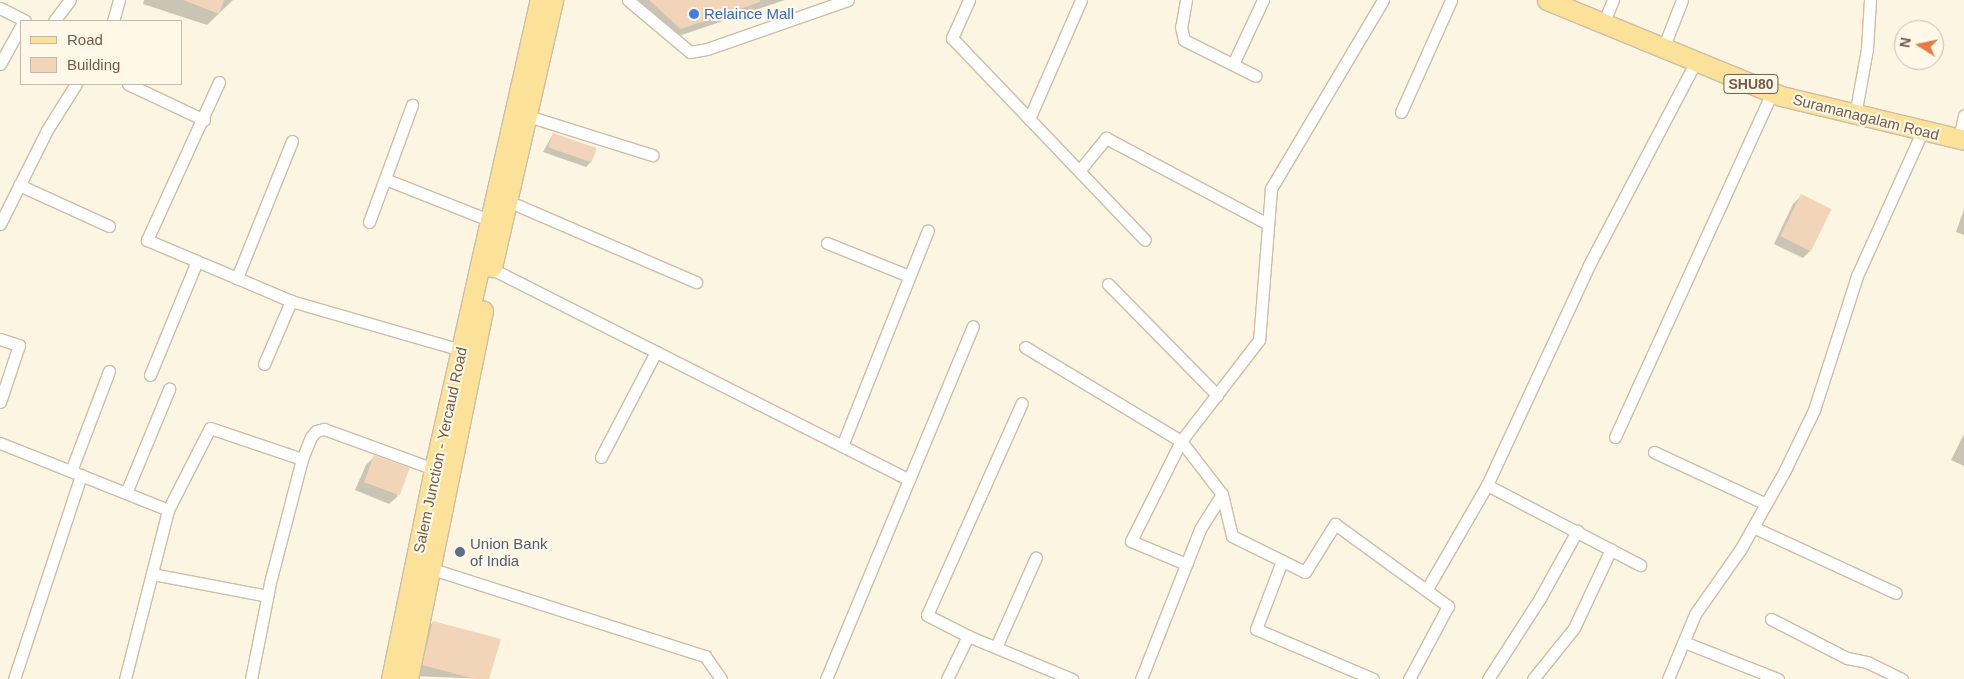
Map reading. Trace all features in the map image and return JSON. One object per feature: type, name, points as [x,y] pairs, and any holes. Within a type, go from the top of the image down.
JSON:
[{"type":"main road","points":[[489,220],[492,164],[530,0]]},
{"type":"main road","points":[[408,679],[429,568],[492,268],[508,166],[540,0]]},
{"type":"main road","points":[[489,220],[508,166],[553,0]]},
{"type":"main road","points":[[492,268],[517,205],[564,0]]},
{"type":"main road","name":"Suramanagalam Road","points":[[1547,0],[1664,46],[1772,92],[1922,132],[1961,139]]},
{"type":"main road","name":"Salem Junction - Yercaud Road","points":[[391,679],[434,469],[489,220]]},
{"type":"street","points":[[55,20],[70,0]]},
{"type":"street","points":[[112,20],[119,0]]},
{"type":"street","points":[[628,0],[690,52],[707,49],[848,0]]},
{"type":"street","points":[[969,0],[952,38],[1145,240]]},
{"type":"street","points":[[1028,118],[1081,0]]},
{"type":"street","points":[[1186,0],[1181,27],[1184,40],[1256,76]]},
{"type":"street","points":[[1233,64],[1263,0]]},
{"type":"street","points":[[1186,564],[1131,541],[1181,441],[1259,340],[1271,190],[1383,0]]},
{"type":"street","points":[[1401,112],[1451,0]]},
{"type":"street","points":[[1604,22],[1613,0]]},
{"type":"street","points":[[1664,46],[1682,0]]},
{"type":"street","points":[[1855,115],[1868,49],[1870,0]]},
{"type":"street","points":[[0,8],[22,20]]},
{"type":"street","points":[[0,64],[20,28]]},
{"type":"street","points":[[1427,589],[1486,485],[1589,265],[1696,61]]},
{"type":"street","points":[[219,82],[204,120],[147,240],[291,301],[461,350]]},
{"type":"street","points":[[0,224],[47,130],[75,85]]},
{"type":"street","points":[[130,85],[204,120]]},
{"type":"street","points":[[1615,436],[1772,92]]},
{"type":"street","points":[[369,222],[412,105]]},
{"type":"street","points":[[1961,139],[1964,116]]},
{"type":"street","points":[[537,119],[652,155]]},
{"type":"street","points":[[1668,679],[1695,614],[1753,527],[1814,410],[1857,276],[1922,132]]},
{"type":"street","points":[[1079,171],[1106,138],[1268,224]]},
{"type":"street","points":[[237,278],[292,141]]},
{"type":"street","points":[[385,179],[489,220]]},
{"type":"street","points":[[19,186],[109,226]]},
{"type":"street","points":[[517,205],[696,282]]},
{"type":"street","points":[[842,446],[928,230]]},
{"type":"street","points":[[826,243],[909,276]]},
{"type":"street","points":[[150,375],[197,261]]},
{"type":"street","points":[[492,268],[910,480]]},
{"type":"street","points":[[1108,284],[1217,395]]},
{"type":"street","points":[[264,364],[291,301]]},
{"type":"street","points":[[826,679],[973,326]]},
{"type":"street","points":[[0,339],[19,345],[0,402]]},
{"type":"street","points":[[1025,347],[1181,441],[1222,494],[1232,536],[1305,572],[1334,524],[1427,589],[1448,606],[1409,679]]},
{"type":"street","points":[[602,457],[656,352]]},
{"type":"street","points":[[14,679],[109,371]]},
{"type":"street","points":[[126,493],[169,389]]},
{"type":"street","points":[[1022,403],[927,615],[968,636],[1072,679]]},
{"type":"street","points":[[125,679],[168,510],[210,428],[302,459]]},
{"type":"street","points":[[251,679],[267,596],[302,459],[311,437],[316,431],[324,429],[434,469]]},
{"type":"street","points":[[0,444],[168,510]]},
{"type":"street","points":[[1654,452],[1766,504]]},
{"type":"street","points":[[1486,485],[1640,565]]},
{"type":"street","points":[[1141,679],[1200,529],[1222,494]]},
{"type":"street","points":[[1753,527],[1896,593]]},
{"type":"street","points":[[1488,679],[1540,598],[1577,531]]},
{"type":"street","points":[[1534,679],[1574,628],[1611,550]]},
{"type":"street","points":[[996,647],[1036,557]]},
{"type":"street","points":[[1282,560],[1256,629],[1374,679]]},
{"type":"street","points":[[429,568],[705,656],[721,679]]},
{"type":"street","points":[[152,574],[267,596]]},
{"type":"street","points":[[1771,619],[1847,658],[1867,662],[1902,679]]},
{"type":"street","points":[[947,679],[968,636]]},
{"type":"street","points":[[1684,642],[1778,679]]},
{"type":"building","points":[[183,0],[224,0],[219,14]]},
{"type":"building","name":"Relaince Mall","points":[[649,0],[760,0],[760,2],[681,29]]},
{"type":"building","points":[[553,133],[596,148],[592,162],[548,147]]},
{"type":"building","points":[[1801,194],[1832,209],[1811,251],[1780,236]]},
{"type":"building","points":[[374,455],[410,468],[400,495],[364,482]]},
{"type":"building","points":[[433,621],[501,639],[489,679],[475,679],[422,665]]},
{"type":"place","name":"Relaince Mall","points":[[694,14]]},
{"type":"place","name":"Union Bank of India","points":[[460,552]]}]
